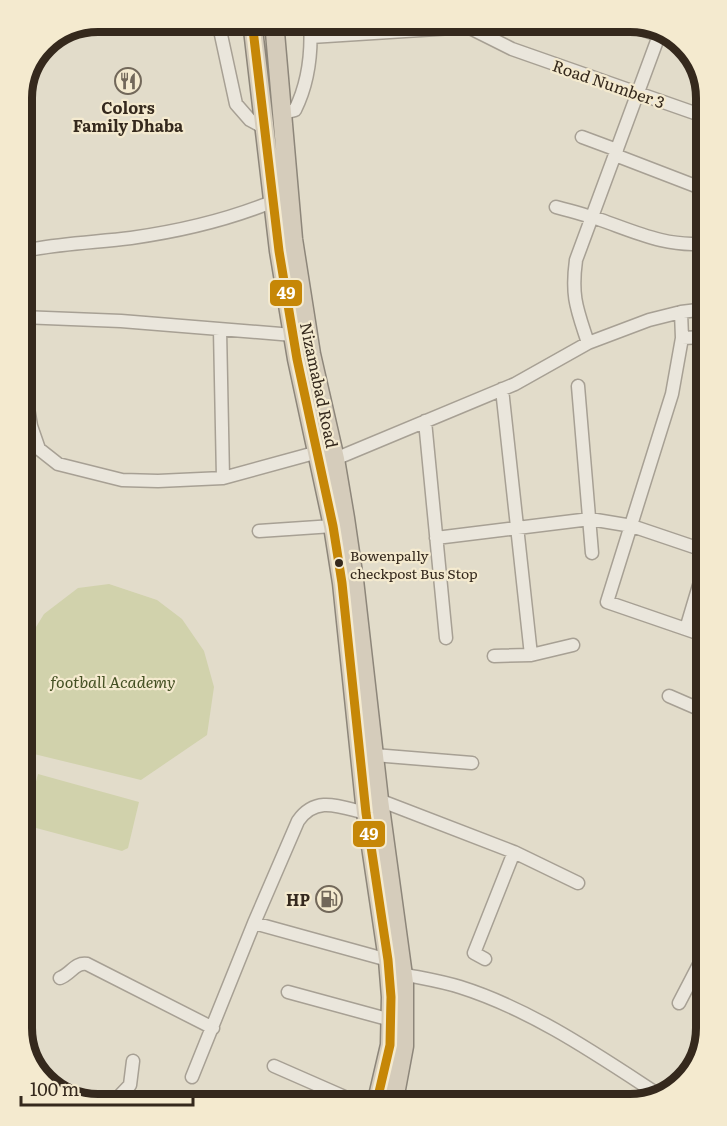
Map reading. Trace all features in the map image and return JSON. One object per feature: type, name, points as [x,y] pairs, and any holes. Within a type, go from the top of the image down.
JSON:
[{"type":"highway","name":"Nizamabad Road","points":[[253,32],[279,251],[297,359],[333,526],[342,583],[366,813],[388,960],[390,1045],[379,1094]]},
{"type":"highway","name":"Nizamabad Road","points":[[275,32],[292,239],[311,354],[335,459],[354,580],[379,800],[404,983],[404,1046],[395,1094]]},
{"type":"street","points":[[220,32],[236,104],[250,120],[265,128]]},
{"type":"street","points":[[280,114],[295,110],[303,93],[311,32]]},
{"type":"street","name":"Road Number 3","points":[[311,37],[390,32]]},
{"type":"street","name":"Road Number 3","points":[[478,32],[512,49],[696,113]]},
{"type":"street","points":[[588,343],[574,299],[576,260],[658,38]]},
{"type":"street","points":[[582,137],[696,186]]},
{"type":"street","points":[[34,249],[193,228],[239,216],[274,201]]},
{"type":"street","points":[[556,207],[658,240],[696,243]]},
{"type":"street","points":[[335,459],[515,384],[588,343],[649,320],[696,310]]},
{"type":"street","points":[[681,312],[682,338],[672,394],[607,602],[696,632]]},
{"type":"street","points":[[32,317],[121,321],[294,335]]},
{"type":"street","points":[[220,330],[223,478]]},
{"type":"street","points":[[682,338],[696,337]]},
{"type":"street","points":[[578,386],[592,554]]},
{"type":"street","points":[[502,389],[531,655]]},
{"type":"street","points":[[425,422],[446,638]]},
{"type":"street","points":[[32,429],[39,449],[58,464],[122,480],[158,482],[223,478],[318,452]]},
{"type":"street","points":[[436,538],[590,519],[632,526],[696,548]]},
{"type":"street","points":[[259,531],[333,526]]},
{"type":"street","points":[[686,629],[696,596]]},
{"type":"street","points":[[494,656],[531,655],[573,645]]},
{"type":"street","points":[[669,696],[696,708]]},
{"type":"street","points":[[374,755],[472,763]]},
{"type":"street","points":[[379,800],[514,852],[578,883]]},
{"type":"street","points":[[192,1077],[254,923],[298,822],[312,807],[322,805],[366,813]]},
{"type":"street","points":[[485,959],[474,953],[514,852]]},
{"type":"street","points":[[254,923],[388,960]]},
{"type":"street","points":[[60,978],[77,965],[87,964],[213,1028]]},
{"type":"street","points":[[679,1003],[696,970]]},
{"type":"street","points":[[402,974],[460,987],[513,1008],[603,1058],[652,1090]]},
{"type":"street","points":[[288,992],[391,1020]]},
{"type":"street","points":[[121,1094],[130,1085],[133,1061]]},
{"type":"street","points":[[274,1066],[338,1094]]},
{"type":"green space","name":"football Academy","points":[[109,584],[157,600],[182,619],[204,651],[214,687],[207,735],[141,780],[34,754],[32,747],[32,634],[44,614],[78,588]]},
{"type":"green space","points":[[38,774],[139,802],[128,848],[122,851],[32,827],[32,798]]},
{"type":"transit line","name":"49","points":[[253,32],[279,251],[297,359],[333,526],[342,583],[366,813],[388,960],[391,997],[390,1045],[379,1094]]},
{"type":"place","name":"Colors Family Dhaba","points":[[128,81]]},
{"type":"place","name":"Bowenpally checkpost Bus Stop","points":[[339,563]]},
{"type":"place","name":"HP","points":[[329,899]]}]
